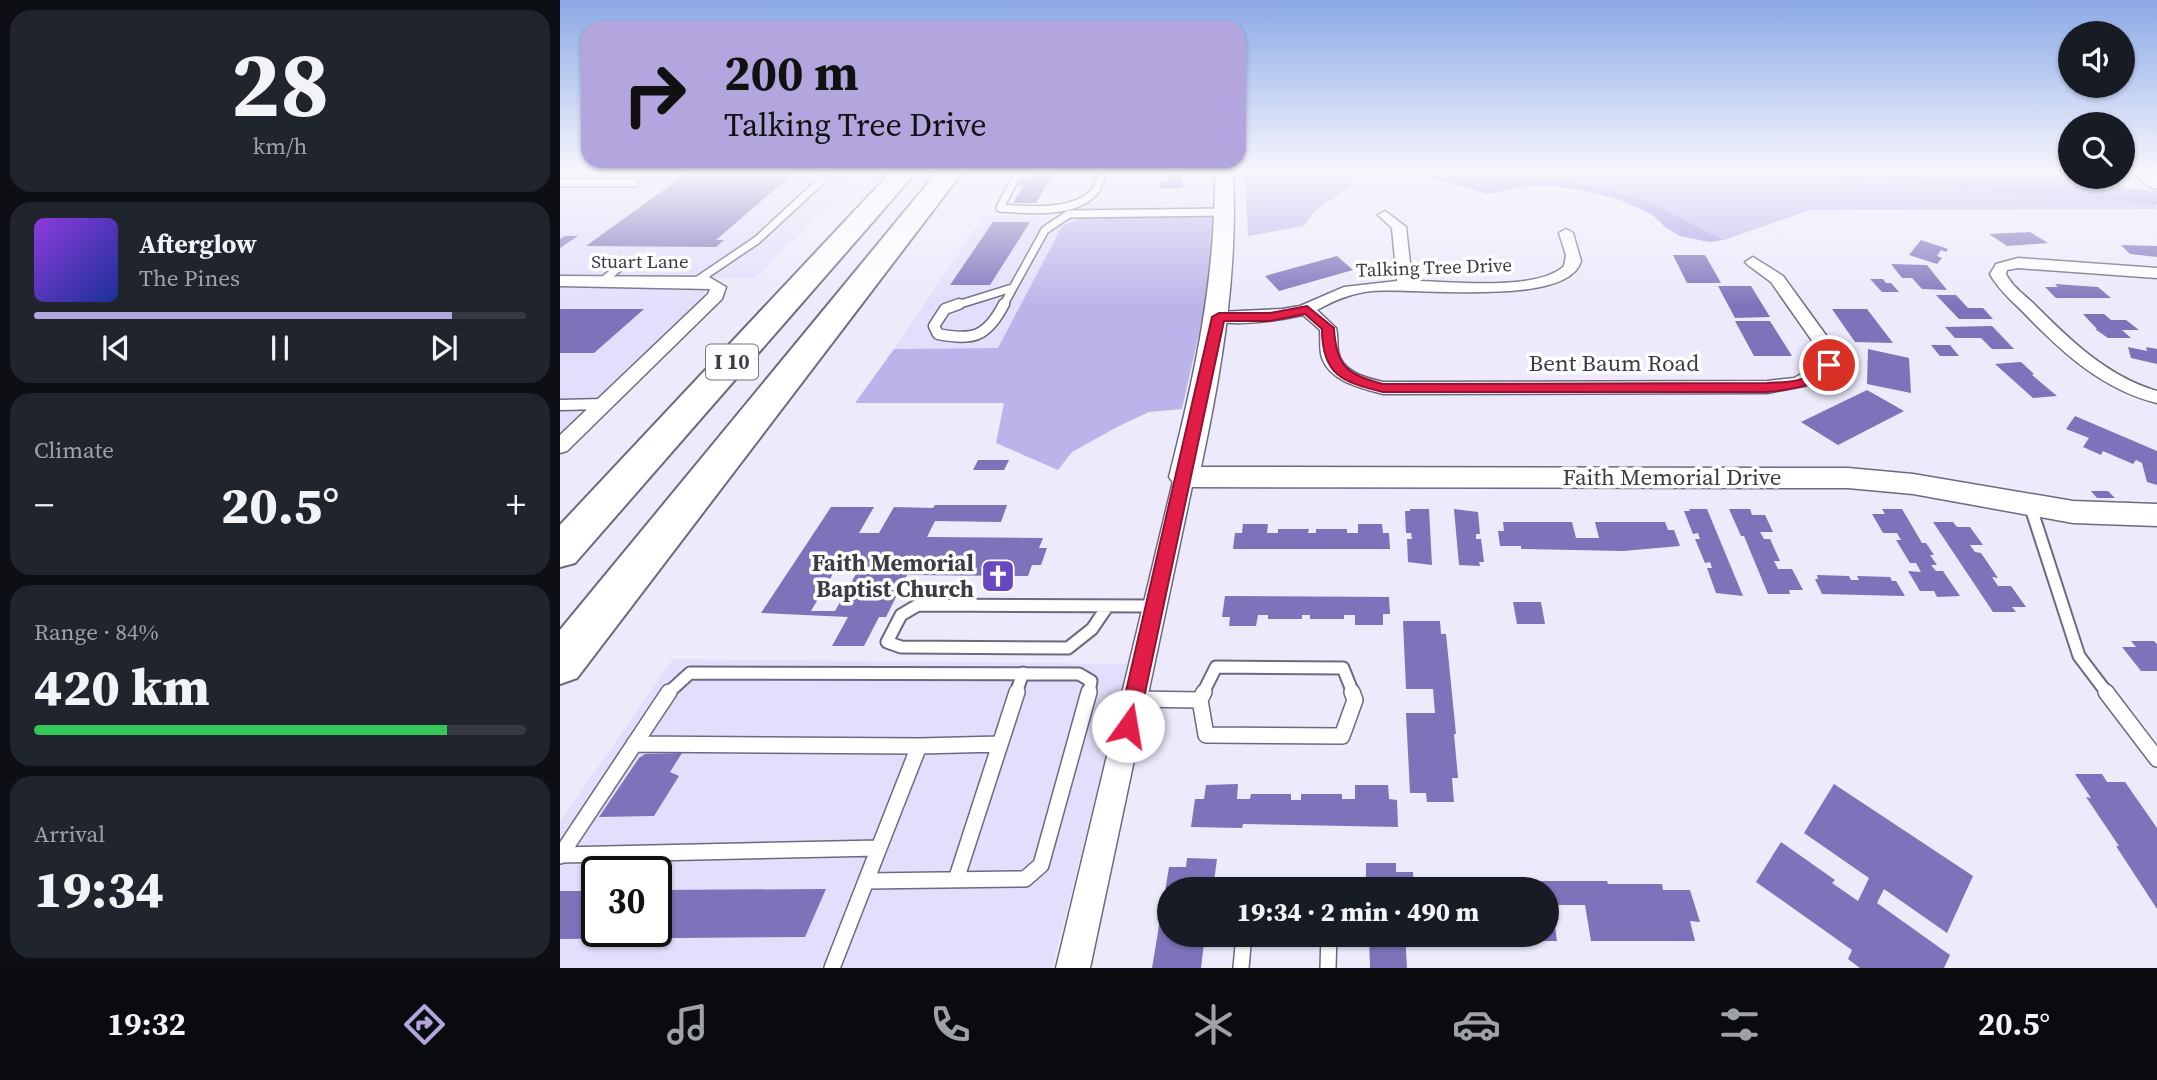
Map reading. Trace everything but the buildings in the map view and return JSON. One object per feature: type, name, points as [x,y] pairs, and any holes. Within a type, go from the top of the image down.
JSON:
[{"type":"highway","name":"I 10","points":[[560,552],[864,216]]},
{"type":"highway","name":"I 10","points":[[560,664],[914,216]]},
{"type":"street","points":[[1073,968],[1219,317],[1226,216]]},
{"type":"street","points":[[1386,216],[1399,227],[1405,285]]},
{"type":"street","name":"Talking Tree Drive","points":[[1219,317],[1270,317],[1307,310],[1326,298],[1346,291],[1405,285],[1523,285],[1549,281],[1566,274],[1573,263],[1574,251],[1566,233]]},
{"type":"street","name":"Bent Baum Road","points":[[1307,310],[1328,328],[1329,353],[1342,372],[1359,382],[1383,388],[1767,387],[1795,385],[1812,379],[1829,365],[1824,345],[1777,279],[1753,262]]},
{"type":"street","points":[[2157,273],[2018,263],[2001,267],[1997,274],[2001,282],[2095,370],[2126,387],[2157,397]]},
{"type":"street","name":"Stuart Lane","points":[[560,281],[709,282],[718,287],[716,296],[604,404]]},
{"type":"street","points":[[560,446],[604,404]]},
{"type":"street","name":"Faith Memorial Drive","points":[[1184,477],[1848,478],[1913,484],[2030,505],[2109,514],[2157,515]]},
{"type":"lane","points":[[695,282],[757,240],[783,216]]},
{"type":"lane","points":[[1012,288],[945,309],[934,326],[938,334],[963,339],[982,333],[996,320],[1045,230],[1066,216]]},
{"type":"lane","points":[[601,282],[626,262]]},
{"type":"lane","points":[[560,405],[604,404]]},
{"type":"lane","points":[[2030,505],[2079,656],[2157,760]]},
{"type":"lane","points":[[1107,607],[1093,629],[1068,648],[901,647],[887,642],[901,615],[918,605],[1155,606]]},
{"type":"lane","points":[[1216,667],[1343,668],[1355,700],[1342,736],[1206,735],[1200,700],[1216,667]]},
{"type":"lane","points":[[560,855],[677,680],[690,673],[1079,674],[1091,681],[1087,705],[1041,865],[1025,879],[866,881]]},
{"type":"lane","points":[[956,880],[1023,673]]},
{"type":"lane","points":[[1134,699],[1200,700]]},
{"type":"lane","points":[[634,744],[1000,744]]},
{"type":"lane","points":[[832,968],[919,746]]},
{"type":"lane","points":[[560,855],[879,848]]},
{"type":"lane","points":[[1241,968],[1243,947]]},
{"type":"lane","points":[[1328,968],[1329,947]]},
{"type":"shaded area","points":[[560,216],[817,216],[755,278],[560,278]]},
{"type":"shaded area","points":[[984,216],[1086,216],[1062,226],[998,348],[894,349]]},
{"type":"shaded area","points":[[1086,216],[1220,217],[1202,320],[1182,409],[1149,412],[1119,426],[1072,452],[1058,470],[996,443],[1004,403],[855,403],[894,349],[998,348],[1062,226]]},
{"type":"shaded area","points":[[1109,216],[1220,216],[1220,217]]},
{"type":"shaded area","points":[[1247,216],[1311,216],[1304,226],[1248,236]]},
{"type":"shaded area","points":[[1654,216],[1676,216],[1724,240],[1709,242],[1680,236]]},
{"type":"shaded area","points":[[1675,216],[1792,216],[1724,240]]},
{"type":"shaded area","points":[[560,286],[703,286],[706,290],[704,298],[560,435]]},
{"type":"shaded area","points":[[673,659],[1129,664],[1052,968],[560,968],[560,822]]},
{"type":"place","name":"Faith Memorial Baptist Church","points":[[998,576]]},
{"type":"route","points":[[1128,726],[1219,317],[1270,317],[1307,310],[1328,328],[1329,353],[1342,372],[1359,382],[1383,388],[1767,387],[1795,385],[1812,379],[1829,365]]}]
